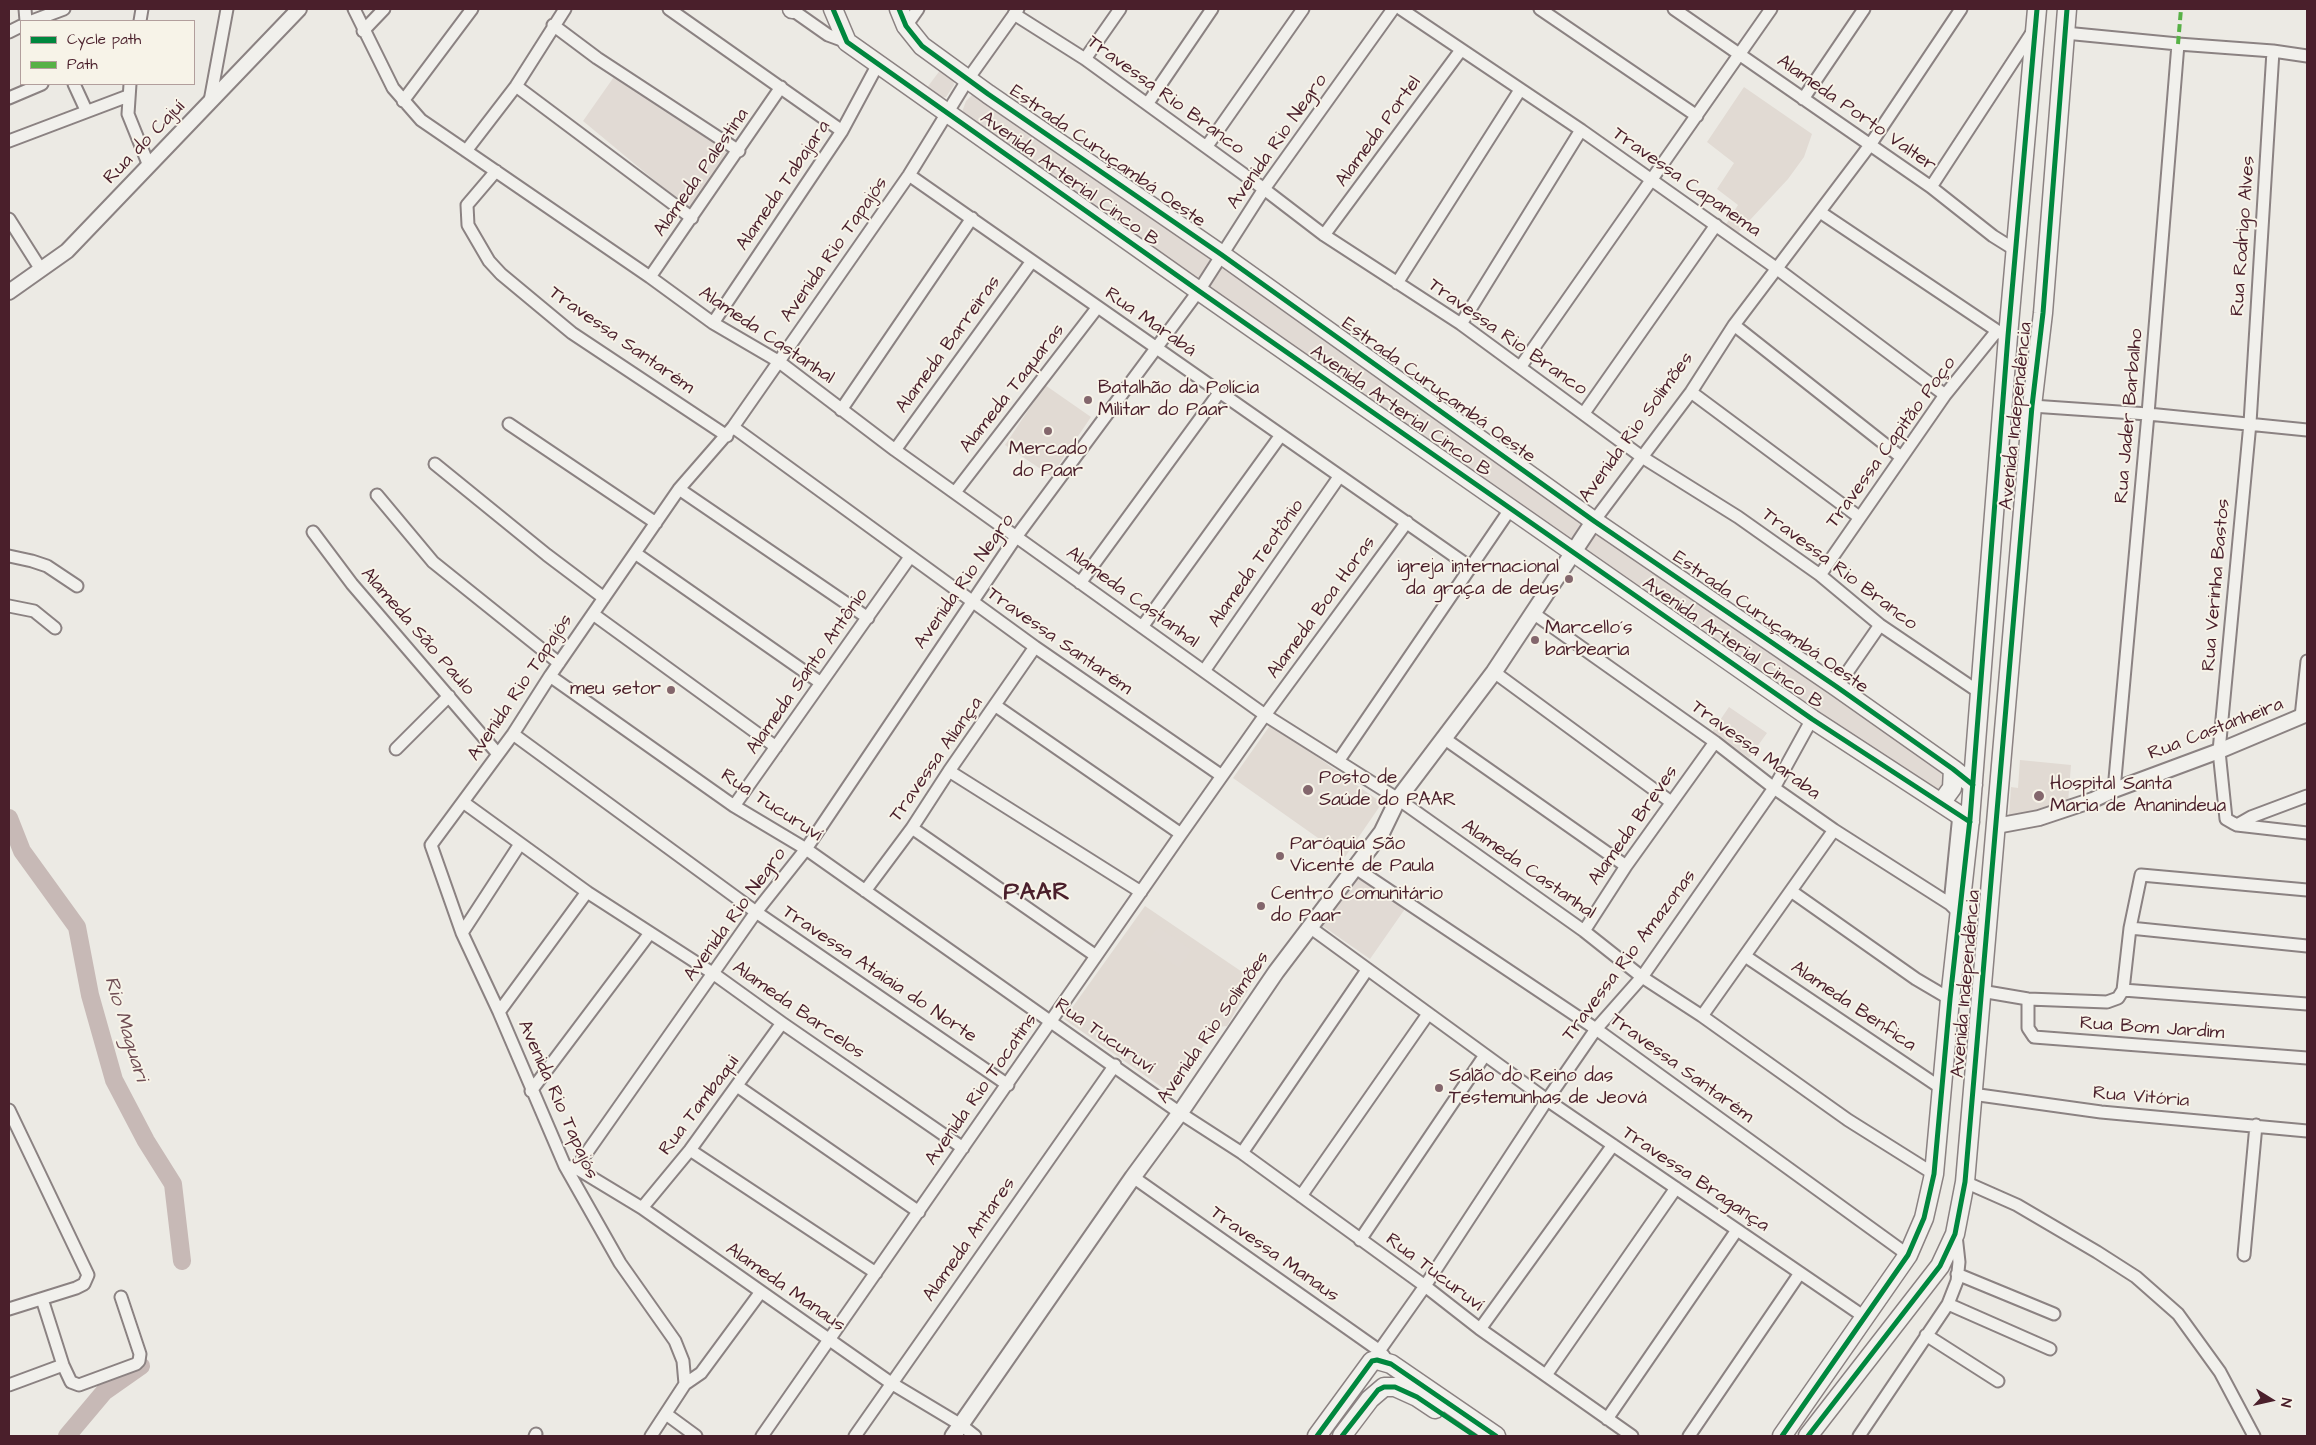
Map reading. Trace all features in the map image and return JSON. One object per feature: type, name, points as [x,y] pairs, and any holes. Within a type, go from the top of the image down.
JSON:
[{"type":"main road","points":[[833,9],[847,42]]},
{"type":"main road","name":"Estrada Curuçambá Oeste","points":[[899,9],[906,26],[922,46],[1222,255],[1594,521],[1953,769],[1973,786]]},
{"type":"main road","name":"Avenida Independência","points":[[1782,1436],[1866,1318],[1908,1255],[1924,1218],[1934,1174],[1950,999],[1955,908],[1965,818],[1973,786],[2002,334],[2017,251],[2038,9]]},
{"type":"main road","name":"Avenida Independência","points":[[1808,1436],[1940,1266],[1956,1234],[1965,1182],[2032,406],[2043,313],[2067,9]]},
{"type":"main road","name":"Avenida Arterial Cinco B","points":[[847,42],[950,113],[1199,291],[1812,719],[1965,818]]},
{"type":"main road","name":"Avenida Rio Solimões","points":[[957,1431],[1133,1177],[1180,1113],[1276,972],[1382,832],[1398,799],[1494,672],[1594,521]]},
{"type":"main road","points":[[1941,803],[1952,788],[1953,769]]},
{"type":"main road","points":[[1955,908],[1972,926],[1982,927],[1988,925]]},
{"type":"main road","points":[[1317,1436],[1381,1359],[1496,1436]]},
{"type":"main road","points":[[1342,1436],[1378,1390],[1388,1387],[1394,1387],[1416,1396],[1475,1436]]},
{"type":"street","points":[[35,20],[64,9]]},
{"type":"street","points":[[210,102],[227,9]]},
{"type":"street","name":"Rua do Cajuí","points":[[9,292],[40,268],[67,251],[298,9]]},
{"type":"street","name":"Alameda Castanhal","points":[[354,9],[383,70],[403,102],[421,120],[650,277],[713,323],[778,361],[895,450],[1265,715],[1398,799],[1584,931],[1642,977],[1702,1016],[1848,1120],[1934,1174]]},
{"type":"street","points":[[363,31],[384,9]]},
{"type":"street","points":[[403,102],[472,9]]},
{"type":"street","points":[[466,151],[516,86],[553,25],[565,9]]},
{"type":"street","points":[[669,9],[842,131]]},
{"type":"street","points":[[792,9],[828,35],[847,42]]},
{"type":"street","points":[[906,26],[918,9]]},
{"type":"street","points":[[1086,59],[1120,9]]},
{"type":"street","points":[[1148,103],[1212,9]]},
{"type":"street","points":[[1207,146],[1304,9]]},
{"type":"street","name":"Avenida Rio Negro","points":[[570,1167],[714,974],[756,912],[806,849],[971,601],[1016,537],[1199,291],[1264,189],[1393,9]]},
{"type":"street","name":"Travessa Capanema","points":[[1401,9],[1581,130],[1649,180],[1716,225],[1945,395]]},
{"type":"street","points":[[1540,9],[1697,116]]},
{"type":"street","name":"Alameda Porto Valter","points":[[1674,9],[1931,187],[1993,236],[2017,251]]},
{"type":"street","points":[[1520,366],[1649,180],[1697,116],[1770,9]]},
{"type":"street","points":[[1802,98],[1864,9]]},
{"type":"street","name":"Avenida Rio Solimões","points":[[1594,521],[1691,392],[1734,325],[1870,145],[1961,9]]},
{"type":"street","name":"Travessa Rio Branco","points":[[1016,12],[1148,103],[1324,235],[1461,324],[1642,457],[1738,517],[1820,575],[1880,625],[1979,692]]},
{"type":"street","name":"Avenida Rio Tapajós","points":[[685,1384],[683,1361],[675,1341],[620,1263],[531,1091],[462,933],[431,845],[513,734],[558,663],[679,489],[730,432],[909,175],[950,113],[968,79],[1016,12]]},
{"type":"street","points":[[553,25],[598,58],[739,151]]},
{"type":"street","points":[[1931,187],[2036,27]]},
{"type":"street","points":[[2065,33],[2273,51],[2307,56]]},
{"type":"street","name":"Rua Jader Barbalho","points":[[2114,790],[2148,414],[2178,44]]},
{"type":"street","name":"Alameda Portel","points":[[1324,235],[1461,50]]},
{"type":"street","name":"Rua Rodrigo Alves","points":[[2250,423],[2273,51]]},
{"type":"street","name":"Alameda Tabajara","points":[[713,323],[842,131],[878,64]]},
{"type":"street","points":[[74,85],[86,110]]},
{"type":"street","points":[[130,85],[128,114],[149,166]]},
{"type":"street","points":[[9,98],[29,86]]},
{"type":"street","points":[[516,86],[692,218]]},
{"type":"street","name":"Alameda Palestina","points":[[650,277],[739,151],[781,87]]},
{"type":"street","points":[[1397,283],[1520,90]]},
{"type":"street","points":[[9,141],[86,110],[128,96]]},
{"type":"street","points":[[1461,324],[1581,130]]},
{"type":"street","name":"Travessa Santarém","points":[[496,171],[467,205],[466,216],[468,224],[489,261],[500,274],[572,333],[730,432],[1222,776]]},
{"type":"street","name":"Rua Marabá","points":[[909,175],[1470,567]]},
{"type":"street","points":[[1820,212],[2002,334]]},
{"type":"street","points":[[841,410],[972,218]]},
{"type":"street","points":[[9,219],[40,268]]},
{"type":"street","points":[[1584,413],[1716,225]]},
{"type":"street","name":"Alameda Barreiras","points":[[895,450],[1032,261]]},
{"type":"street","name":"Alameda Taquaras","points":[[956,492],[1097,308]]},
{"type":"street","points":[[1734,325],[1901,457]]},
{"type":"street","name":"Travessa Capitão Poço","points":[[1820,575],[1945,395],[2002,334]]},
{"type":"street","points":[[1691,392],[1859,517]]},
{"type":"street","points":[[1080,583],[1219,393]]},
{"type":"street","points":[[2032,406],[2148,414],[2307,430]]},
{"type":"street","name":"Rua Verinha Bastos","points":[[2237,825],[2226,819],[2219,751],[2250,423]]},
{"type":"street","points":[[510,424],[656,523]]},
{"type":"street","points":[[1142,627],[1281,435]]},
{"type":"street","points":[[435,464],[547,555],[604,598]]},
{"type":"street","name":"Alameda Teotônio","points":[[1204,671],[1339,477]]},
{"type":"street","points":[[679,489],[868,618]]},
{"type":"street","points":[[377,495],[433,562],[558,663]]},
{"type":"street","points":[[1338,760],[1511,508]]},
{"type":"street","name":"Alameda Boa Horas","points":[[1265,715],[1407,522]]},
{"type":"street","name":"Alameda São Paulo","points":[[313,532],[352,584],[498,754]]},
{"type":"street","points":[[635,553],[821,683]]},
{"type":"street","points":[[9,556],[32,560],[47,566],[77,586]]},
{"type":"street","name":"Alameda Santo Antônio","points":[[734,806],[910,557]]},
{"type":"street","points":[[9,606],[34,611],[55,628]]},
{"type":"street","name":"Travessa Maraba","points":[[1533,613],[1715,742],[1774,788],[1834,830],[1955,908]]},
{"type":"street","points":[[593,614],[776,747]]},
{"type":"street","points":[[1836,687],[1880,625]]},
{"type":"street","name":"Travessa Aliança","points":[[865,891],[912,828],[1035,647]]},
{"type":"street","points":[[2304,716],[2307,661]]},
{"type":"street","points":[[1494,672],[1671,802]]},
{"type":"street","name":"Rua Tucuruví","points":[[550,676],[734,806],[806,849],[1115,1065],[1180,1113],[1242,1153],[1426,1286],[1480,1329],[1632,1436]]},
{"type":"street","points":[[396,749],[449,696]]},
{"type":"street","points":[[996,706],[1180,834]]},
{"type":"street","name":"Avenida Rio Tocatins","points":[[762,1436],[1180,834],[1265,715]]},
{"type":"street","name":"Rua Castanheira","points":[[1996,826],[2039,818],[2068,809],[2304,716]]},
{"type":"street","name":"Travessa Rio Amazonas","points":[[1381,1359],[1426,1286],[1547,1100],[1596,1029],[1642,977],[1774,788],[1812,719]]},
{"type":"street","name":"Travessa Ataiaia do Norte","points":[[513,734],[756,912],[1008,1084]]},
{"type":"street","points":[[1445,739],[1626,866]]},
{"type":"street","name":"Alameda Breves","points":[[1584,931],[1626,866],[1715,742]]},
{"type":"street","points":[[949,771],[1141,892]]},
{"type":"street","points":[[2237,825],[2251,817],[2307,796]]},
{"type":"street","name":"Alameda Barcelos","points":[[463,802],[587,892],[714,974],[963,1148]]},
{"type":"street","points":[[2237,825],[2307,833]]},
{"type":"street","points":[[912,828],[1096,956]]},
{"type":"street","points":[[1702,1016],[1834,830]]},
{"type":"street","points":[[462,933],[520,844]]},
{"type":"street","name":"Travessa Santarém","points":[[1354,867],[1596,1029],[1908,1255]]},
{"type":"street","points":[[1981,991],[2028,999],[2107,1002],[2118,998],[2122,990],[2130,928],[2141,874],[2307,890]]},
{"type":"street","points":[[1791,891],[1916,979],[1950,999]]},
{"type":"street","points":[[498,1012],[587,892]]},
{"type":"street","name":"Travessa Bragança","points":[[1311,928],[1547,1100],[1866,1318]]},
{"type":"street","points":[[2130,928],[2307,946]]},
{"type":"street","points":[[531,1091],[650,933]]},
{"type":"street","name":"Alameda Benfica","points":[[1745,956],[1941,1088]]},
{"type":"street","points":[[1242,1153],[1367,970]]},
{"type":"street","points":[[2122,990],[2307,1004]]},
{"type":"street","name":"Rua Bom Jardim","points":[[2028,999],[2028,1028],[2034,1037],[2307,1058]]},
{"type":"street","points":[[1301,1196],[1428,1014]]},
{"type":"street","name":"Rua Tambaqui","points":[[642,1208],[690,1150],[782,1023]]},
{"type":"street","points":[[1360,1240],[1486,1056]]},
{"type":"street","name":"Alameda Antares","points":[[855,1436],[1115,1065]]},
{"type":"street","points":[[737,1086],[919,1212]]},
{"type":"street","name":"Rua Vitória","points":[[1972,1094],[2101,1112],[2307,1130]]},
{"type":"street","points":[[9,1110],[88,1275],[84,1284],[76,1288],[9,1310]]},
{"type":"street","points":[[2244,1255],[2256,1125]]},
{"type":"street","points":[[1480,1329],[1613,1145]]},
{"type":"street","points":[[690,1150],[876,1273]]},
{"type":"street","name":"Alameda Manaus","points":[[570,1167],[642,1208],[957,1431],[975,1436]]},
{"type":"street","name":"Travessa Manaus","points":[[1133,1177],[1381,1359]]},
{"type":"street","points":[[1965,1182],[2017,1204],[2136,1277],[2178,1314],[2220,1372],[2254,1436]]},
{"type":"street","points":[[1546,1375],[1676,1188]]},
{"type":"street","points":[[1607,1418],[1737,1230]]},
{"type":"street","points":[[1864,1434],[1926,1335],[1948,1304],[1959,1262],[1956,1234]]},
{"type":"street","points":[[1688,1436],[1800,1273]]},
{"type":"street","points":[[1957,1274],[2054,1314]]},
{"type":"street","points":[[651,1436],[685,1384],[701,1373],[760,1292]]},
{"type":"street","points":[[42,1299],[63,1365],[71,1382],[79,1385],[136,1364],[139,1361],[140,1354],[121,1297]]},
{"type":"street","points":[[1948,1304],[2050,1349]]},
{"type":"street","points":[[1926,1335],[1998,1381]]},
{"type":"street","points":[[9,1384],[63,1365]]},
{"type":"street","points":[[666,1414],[696,1436]]},
{"type":"shaded area","points":[[941,69],[953,78],[954,85],[946,97],[939,98],[926,89]]},
{"type":"shaded area","points":[[616,74],[731,150],[689,209],[583,121]]},
{"type":"shaded area","points":[[1744,87],[1812,134],[1804,157],[1788,179],[1737,234],[1725,226],[1738,205],[1717,189],[1734,163],[1707,142]]},
{"type":"shaded area","points":[[987,93],[1953,769],[1941,803],[963,122],[962,112],[966,101],[973,94]]},
{"type":"shaded area","points":[[1045,385],[1091,417],[1051,476],[1005,445]]},
{"type":"shaded area","points":[[1729,707],[1767,733],[1749,758],[1712,732]]},
{"type":"shaded area","name":"Posto de Saúde do PAAR","points":[[1271,724],[1382,803],[1345,857],[1233,778]]},
{"type":"shaded area","name":"Hospital Santa Maria de Ananindeua","points":[[2020,760],[2071,765],[2068,803],[2009,816],[2011,787],[2018,788]]},
{"type":"shaded area","points":[[1357,871],[1407,906],[1370,959],[1320,924]]},
{"type":"shaded area","points":[[1145,906],[1254,980],[1227,1026],[1217,1027],[1170,1093],[1064,1019]]},
{"type":"shaded area","points":[[1158,927],[1192,950],[1179,968],[1144,944]]},
{"type":"waterway","name":"Rio Maguari","points":[[9,818],[22,851],[77,927],[90,995],[114,1080],[146,1141],[173,1184],[182,1261]]},
{"type":"waterway","name":"Rio Maguari","points":[[67,1436],[104,1392],[141,1366]]},
{"type":"marked path","points":[[2178,44],[2181,9]]},
{"type":"cycle path","points":[[833,9],[847,42],[1199,291],[1812,719],[1970,822]]},
{"type":"cycle path","points":[[899,9],[906,26],[922,46],[988,94],[1222,255],[1594,521],[1837,687],[1973,785]]},
{"type":"cycle path","points":[[1782,1436],[1908,1255],[1924,1218],[1934,1174],[1950,999],[1970,819],[2008,336],[2037,9]]},
{"type":"cycle path","points":[[1808,1436],[1940,1266],[1955,1234],[1965,1182],[2032,406],[2043,313],[2067,9]]},
{"type":"cycle path","points":[[1317,1436],[1372,1361],[1377,1360],[1391,1364],[1496,1436]]},
{"type":"cycle path","points":[[1342,1436],[1378,1390],[1384,1387],[1395,1387],[1417,1397],[1475,1436]]},
{"type":"place","name":"Batalhão da Polícia Militar do Paar","points":[[1088,400]]},
{"type":"place","name":"Mercado do Paar","points":[[1048,431]]},
{"type":"place","name":"igreja internacional da graça de deus","points":[[1569,579]]},
{"type":"place","name":"Marcello´s barbearia","points":[[1535,640]]},
{"type":"place","name":"meu setor","points":[[671,690]]},
{"type":"place","name":"Posto de Saúde do PAAR","points":[[1308,790]]},
{"type":"place","name":"Hospital Santa Maria de Ananindeua","points":[[2039,796]]},
{"type":"place","name":"Paróquia São Vicente de Paula","points":[[1280,856]]},
{"type":"place","name":"Centro Comunitário do Paar","points":[[1261,906]]},
{"type":"place","name":"Salão do Reino das Testemunhas de Jeová","points":[[1439,1088]]},
{"type":"district","name":"PAAR","points":[[1037,894]]}]
